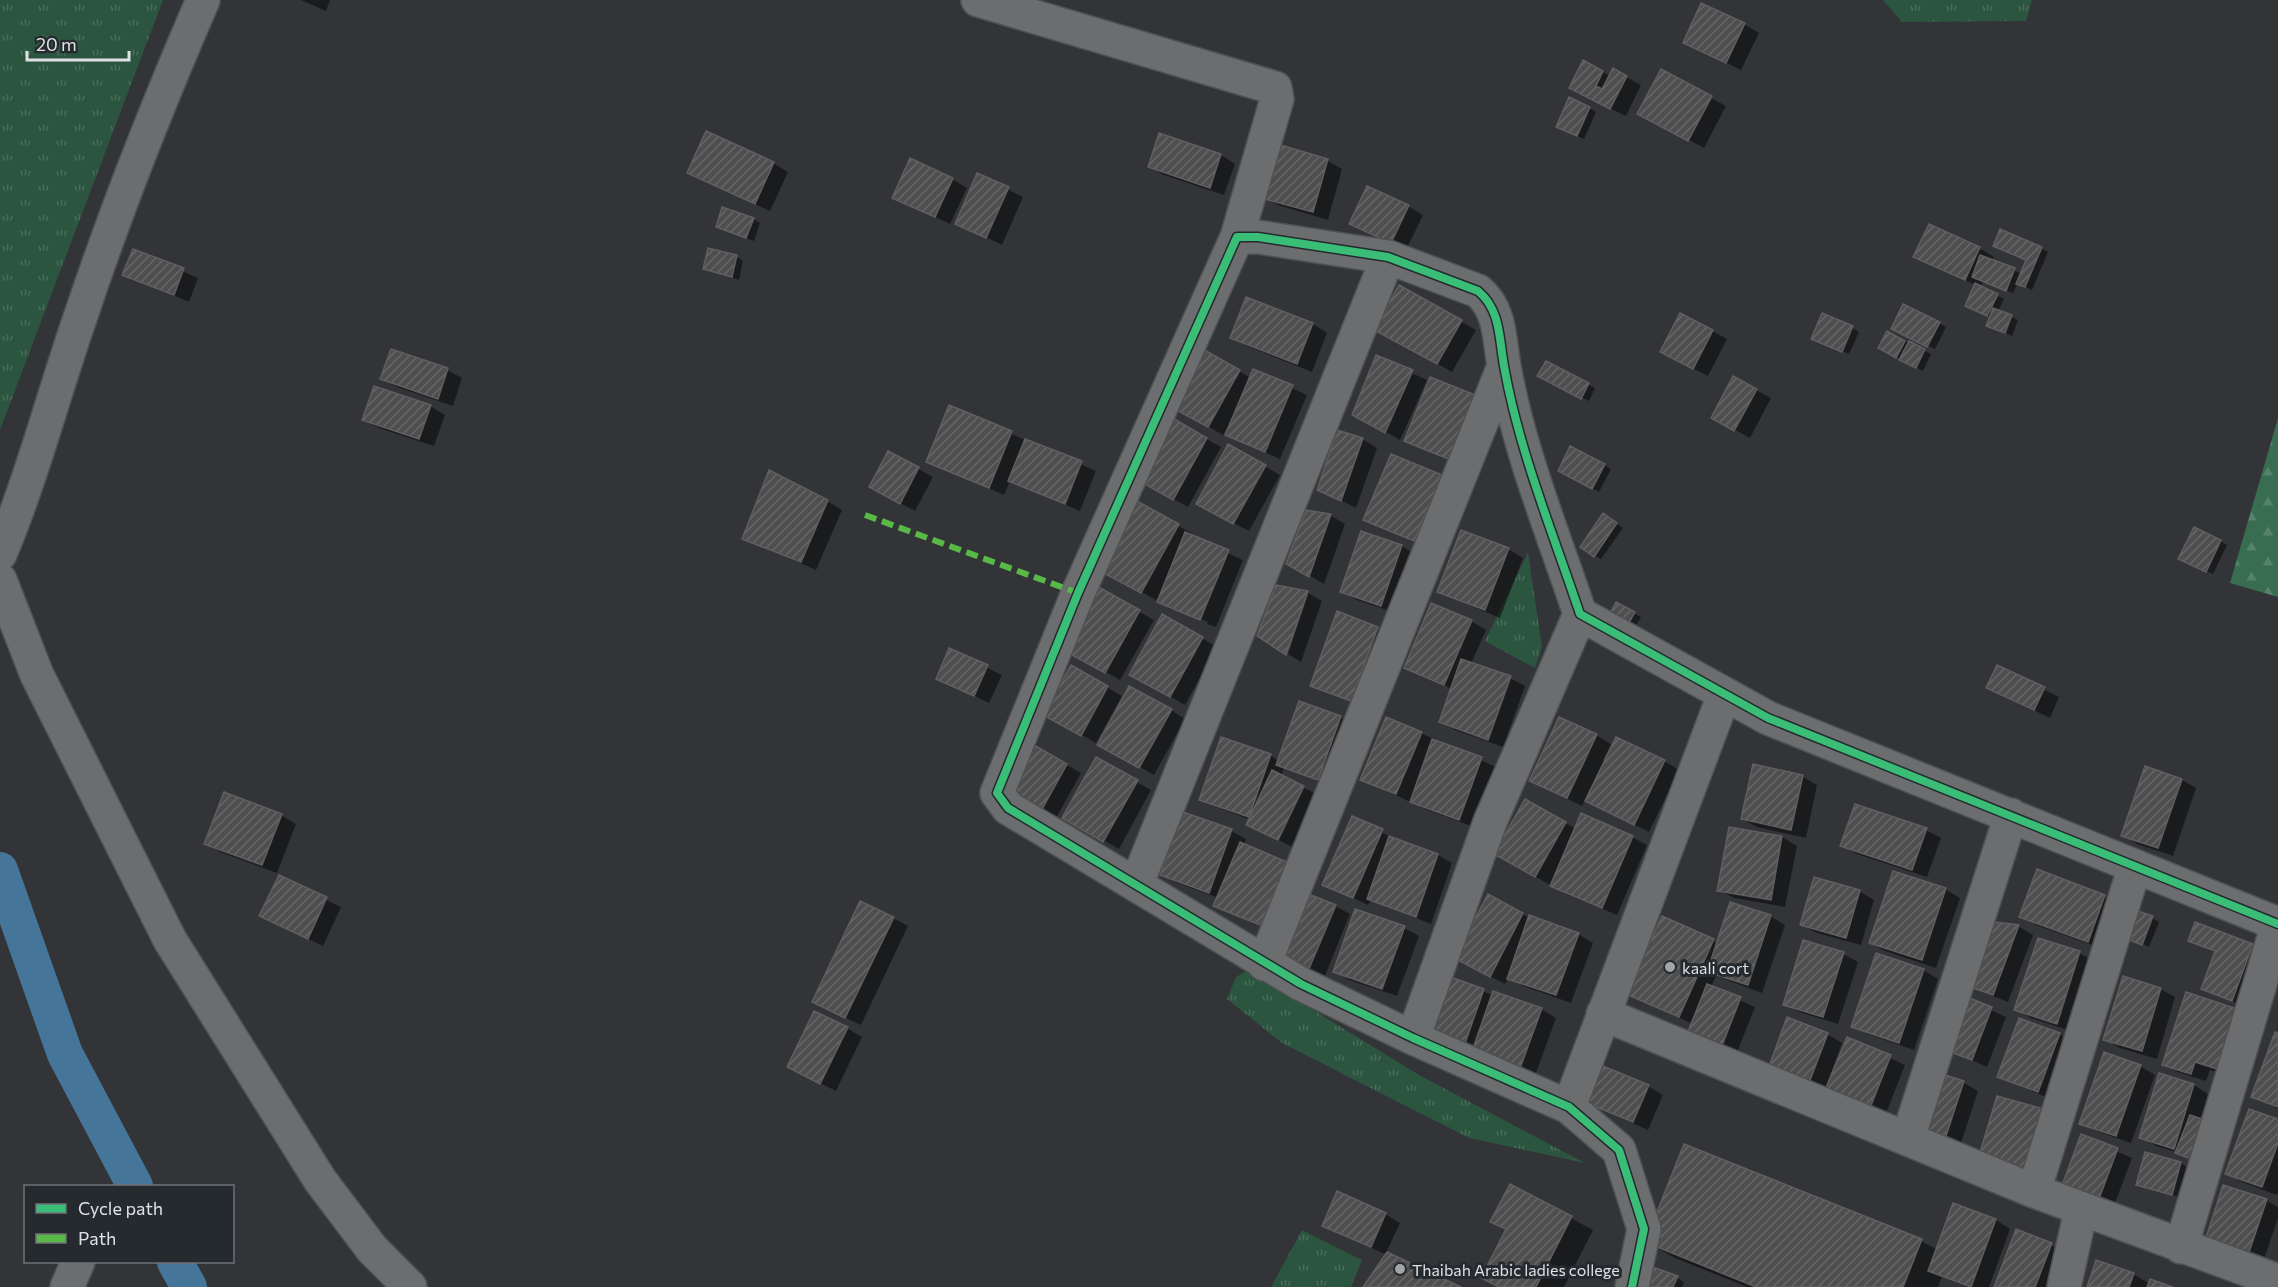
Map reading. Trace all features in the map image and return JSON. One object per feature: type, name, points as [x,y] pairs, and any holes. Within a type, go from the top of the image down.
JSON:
[{"type":"street","points":[[0,554],[16,517],[80,316],[152,117],[203,0]]},
{"type":"street","points":[[978,0],[1275,88],[1277,99],[1237,237],[1078,593],[997,793],[1008,808],[1137,883],[1264,964],[1413,1038],[1569,1107],[1619,1150],[1644,1229],[1632,1287]]},
{"type":"street","points":[[1237,237],[1258,237],[1388,257],[1478,291],[1489,301],[1497,321],[1504,366],[1524,448],[1581,615],[1768,718],[2012,814],[2278,924],[2181,1247]]},
{"type":"street","points":[[1137,883],[1388,257]]},
{"type":"street","points":[[1264,964],[1504,366]]},
{"type":"street","points":[[0,580],[37,675],[170,940],[320,1180],[372,1249],[410,1287]]},
{"type":"street","points":[[1413,1038],[1490,822],[1581,615]]},
{"type":"street","points":[[1569,1107],[1724,694]]},
{"type":"street","points":[[1908,1138],[2012,814]]},
{"type":"street","points":[[2034,1191],[2135,866]]},
{"type":"street","points":[[1603,1014],[2081,1210],[2181,1247],[2217,1274],[2278,1281]]},
{"type":"street","points":[[2064,1287],[2081,1210]]},
{"type":"street","points":[[68,1287],[78,1263]]},
{"type":"green space","points":[[0,0],[163,0],[0,430]]},
{"type":"green space","points":[[1883,0],[2032,0],[2026,21],[1902,22]]},
{"type":"green space","points":[[2278,418],[2278,597],[2230,583]]},
{"type":"green space","points":[[1528,552],[1542,647],[1535,668],[1485,641]]},
{"type":"green space","points":[[1248,970],[1419,1075],[1585,1163],[1469,1138],[1282,1043],[1227,999],[1236,977]]},
{"type":"green space","points":[[1302,1230],[1362,1260],[1351,1287],[1271,1287]]},
{"type":"building","points":[[1701,3],[1745,23],[1726,63],[1683,43]]},
{"type":"building","points":[[1583,60],[1603,71],[1596,86],[1602,89],[1613,68],[1627,76],[1610,109],[1569,88]]},
{"type":"building","points":[[1661,69],[1712,96],[1688,141],[1637,114]]},
{"type":"building","points":[[1569,97],[1590,107],[1577,136],[1556,127]]},
{"type":"building","points":[[706,131],[774,162],[755,204],[687,173]]},
{"type":"building","points":[[1159,133],[1221,154],[1210,188],[1148,167]]},
{"type":"building","points":[[1277,144],[1328,159],[1313,212],[1261,198]]},
{"type":"building","points":[[910,158],[953,178],[935,217],[892,198]]},
{"type":"building","points":[[977,173],[1009,187],[986,238],[955,224]]},
{"type":"building","points":[[1367,186],[1409,205],[1391,243],[1349,224]]},
{"type":"building","points":[[722,207],[754,218],[746,238],[716,227]]},
{"type":"building","points":[[1929,224],[1980,247],[1965,280],[1913,257]]},
{"type":"building","points":[[2000,229],[2042,247],[2025,287],[2016,284],[2026,260],[1993,246]]},
{"type":"building","points":[[708,248],[737,255],[732,277],[703,269]]},
{"type":"building","points":[[133,249],[184,268],[174,295],[122,275]]},
{"type":"building","points":[[1980,255],[2015,268],[2006,291],[1972,277]]},
{"type":"building","points":[[1975,283],[1998,294],[1987,316],[1965,306]]},
{"type":"building","points":[[1399,285],[1462,320],[1437,364],[1374,330]]},
{"type":"building","points":[[1246,297],[1313,323],[1297,364],[1230,338]]},
{"type":"building","points":[[1903,304],[1940,322],[1927,347],[1891,329]]},
{"type":"building","points":[[1993,308],[2012,315],[2005,333],[1986,326]]},
{"type":"building","points":[[1680,313],[1713,330],[1693,369],[1660,352]]},
{"type":"building","points":[[1822,313],[1853,326],[1842,352],[1811,339]]},
{"type":"building","points":[[1887,331],[1905,341],[1896,358],[1878,348]]},
{"type":"building","points":[[1909,341],[1925,349],[1916,368],[1899,360]]},
{"type":"building","points":[[1199,347],[1240,370],[1208,427],[1167,405]]},
{"type":"building","points":[[391,349],[448,368],[438,399],[380,379]]},
{"type":"building","points":[[1376,355],[1413,370],[1385,433],[1352,415]]},
{"type":"building","points":[[1546,361],[1589,383],[1581,399],[1537,376]]},
{"type":"building","points":[[1253,369],[1293,385],[1265,452],[1225,435]]},
{"type":"building","points":[[1733,376],[1757,389],[1734,431],[1711,418]]},
{"type":"building","points":[[1430,377],[1475,395],[1448,459],[1404,441]]},
{"type":"building","points":[[374,386],[431,405],[419,439],[362,420]]},
{"type":"building","points":[[949,405],[1012,431],[989,488],[926,462]]},
{"type":"building","points":[[1169,416],[1207,438],[1173,500],[1134,478]]},
{"type":"building","points":[[1337,430],[1363,438],[1341,501],[1317,490]]},
{"type":"building","points":[[1025,439],[1082,461],[1065,504],[1008,481]]},
{"type":"building","points":[[1228,444],[1266,465],[1233,524],[1196,504]]},
{"type":"building","points":[[1570,446],[1605,464],[1592,489],[1558,471]]},
{"type":"building","points":[[888,451],[919,467],[900,504],[869,487]]},
{"type":"building","points":[[1391,454],[1442,475],[1414,541],[1363,520]]},
{"type":"building","points":[[769,470],[828,500],[801,562],[742,539]]},
{"type":"building","points":[[1135,500],[1179,524],[1141,593],[1096,569]]},
{"type":"building","points":[[1306,510],[1331,514],[1309,577],[1286,564]]},
{"type":"building","points":[[1603,513],[1617,523],[1594,557],[1580,547]]},
{"type":"building","points":[[2194,527],[2221,540],[2206,572],[2178,559]]},
{"type":"building","points":[[1461,530],[1509,548],[1485,610],[1437,592]]},
{"type":"building","points":[[1361,531],[1402,545],[1381,606],[1340,592]]},
{"type":"building","points":[[1185,532],[1229,550],[1200,620],[1157,602]]},
{"type":"building","points":[[1095,585],[1140,610],[1105,673],[1059,648]]},
{"type":"building","points":[[1276,585],[1308,591],[1286,655],[1257,636]]},
{"type":"building","points":[[1616,602],[1635,612],[1626,628],[1608,617]]},
{"type":"building","points":[[1431,603],[1472,620],[1444,685],[1404,668]]},
{"type":"building","points":[[1337,611],[1378,627],[1351,701],[1310,686]]},
{"type":"building","points":[[1162,614],[1203,637],[1170,697],[1129,675]]},
{"type":"building","points":[[949,648],[988,665],[974,696],[936,679]]},
{"type":"building","points":[[1461,659],[1511,676],[1488,740],[1439,722]]},
{"type":"building","points":[[1071,665],[1108,686],[1081,736],[1043,715]]},
{"type":"building","points":[[1997,665],[2045,687],[2034,710],[1986,688]]},
{"type":"building","points":[[1129,686],[1172,709],[1139,768],[1097,745]]},
{"type":"building","points":[[1299,701],[1341,716],[1318,780],[1276,765]]},
{"type":"building","points":[[1386,717],[1422,732],[1396,794],[1360,780]]},
{"type":"building","points":[[1559,717],[1597,734],[1567,798],[1529,781]]},
{"type":"building","points":[[1221,737],[1271,754],[1249,817],[1199,800]]},
{"type":"building","points":[[1616,737],[1665,760],[1634,825],[1585,801]]},
{"type":"building","points":[[1432,739],[1482,757],[1459,820],[1410,802]]},
{"type":"building","points":[[1032,744],[1067,764],[1041,811],[1006,791]]},
{"type":"building","points":[[1096,757],[1138,780],[1103,842],[1062,818]]},
{"type":"building","points":[[1753,764],[1803,775],[1791,830],[1741,819]]},
{"type":"building","points":[[2145,766],[2182,779],[2158,848],[2121,836]]},
{"type":"building","points":[[1272,770],[1304,786],[1278,840],[1246,825]]},
{"type":"building","points":[[224,792],[282,814],[262,865],[204,844]]},
{"type":"building","points":[[1525,799],[1566,822],[1535,877],[1494,854]]},
{"type":"building","points":[[1855,804],[1927,828],[1912,870],[1840,846]]},
{"type":"building","points":[[1183,812],[1232,829],[1209,893],[1160,875]]},
{"type":"building","points":[[1581,813],[1633,836],[1602,908],[1550,886]]},
{"type":"building","points":[[1352,816],[1383,829],[1353,898],[1322,885]]},
{"type":"building","points":[[1729,827],[1782,836],[1771,900],[1717,891]]},
{"type":"building","points":[[1389,836],[1438,854],[1416,917],[1367,899]]},
{"type":"building","points":[[1240,842],[1287,862],[1260,925],[1213,906]]},
{"type":"building","points":[[2037,869],[2105,895],[2088,942],[2019,917]]},
{"type":"building","points":[[1893,871],[1946,888],[1922,960],[1869,943]]},
{"type":"building","points":[[279,875],[327,897],[308,939],[259,916]]},
{"type":"building","points":[[1814,877],[1860,890],[1846,938],[1800,925]]},
{"type":"building","points":[[1488,894],[1523,913],[1490,977],[1454,958]]},
{"type":"building","points":[[1311,895],[1336,905],[1308,971],[1284,960]]},
{"type":"building","points":[[860,901],[894,917],[845,1018],[812,1002]]},
{"type":"building","points":[[1730,902],[1771,915],[1748,985],[1707,972]]},
{"type":"building","points":[[1355,909],[1405,926],[1382,989],[1333,972]]},
{"type":"building","points":[[2135,910],[2153,916],[2142,945],[2125,938]]},
{"type":"building","points":[[1529,915],[1579,933],[1556,995],[1507,979]]},
{"type":"building","name":"kaali cort","points":[[1662,916],[1714,939],[1679,1017],[1626,994]]},
{"type":"building","points":[[1986,921],[2019,925],[1993,995],[1962,984]]},
{"type":"building","points":[[2195,922],[2253,944],[2232,1001],[2201,989],[2215,951],[2188,941]]},
{"type":"building","points":[[2038,938],[2080,951],[2057,1024],[2014,1010]]},
{"type":"building","points":[[1803,940],[1844,952],[1823,1017],[1783,1005]]},
{"type":"building","points":[[1876,953],[1924,969],[1899,1043],[1851,1027]]},
{"type":"building","points":[[1448,976],[1484,989],[1463,1049],[1426,1036]]},
{"type":"building","points":[[2123,976],[2161,988],[2142,1051],[2103,1040]]},
{"type":"building","points":[[1707,984],[1741,997],[1719,1053],[1685,1039]]},
{"type":"building","points":[[1493,991],[1542,1008],[1519,1071],[1471,1054]]},
{"type":"building","points":[[2186,992],[2237,1009],[2217,1069],[2195,1062],[2191,1074],[2162,1065]]},
{"type":"building","points":[[1962,995],[1992,1007],[1972,1060],[1942,1049]]},
{"type":"building","points":[[814,1011],[848,1027],[820,1084],[787,1067]]},
{"type":"building","points":[[1787,1017],[1828,1033],[1807,1088],[1767,1072]]},
{"type":"building","points":[[2019,1018],[2060,1033],[2038,1092],[1997,1077]]},
{"type":"building","points":[[2275,1032],[2278,1033],[2278,1107],[2251,1097]]},
{"type":"building","points":[[1847,1037],[1891,1055],[1868,1113],[1823,1095]]},
{"type":"building","points":[[2104,1052],[2141,1065],[2116,1136],[2079,1124]]},
{"type":"building","points":[[1598,1064],[1649,1085],[1633,1122],[1582,1101]]},
{"type":"building","points":[[1936,1072],[1964,1081],[1944,1142],[1916,1133]]},
{"type":"building","points":[[2159,1073],[2194,1084],[2174,1149],[2139,1138]]},
{"type":"building","points":[[1997,1096],[2044,1109],[2024,1173],[1978,1159]]},
{"type":"building","points":[[2249,1109],[2278,1119],[2278,1143],[2262,1187],[2225,1174]]},
{"type":"building","points":[[2190,1115],[2208,1121],[2194,1160],[2175,1153]]},
{"type":"building","points":[[2081,1134],[2118,1148],[2097,1204],[2060,1191]]},
{"type":"building","points":[[1684,1144],[1922,1239],[1903,1287],[1756,1287],[1645,1242]]},
{"type":"building","points":[[2145,1152],[2181,1162],[2172,1195],[2136,1185]]},
{"type":"building","points":[[1510,1184],[1572,1216],[1536,1287],[1499,1287],[1481,1278],[1506,1229],[1490,1222]]},
{"type":"building","points":[[2223,1185],[2267,1199],[2246,1261],[2203,1247]]},
{"type":"building","points":[[1337,1191],[1386,1213],[1371,1247],[1322,1226]]},
{"type":"building","points":[[1953,1203],[1996,1219],[1971,1287],[1928,1271]]},
{"type":"building","points":[[2016,1229],[2052,1243],[2035,1287],[1994,1287]]},
{"type":"building","name":"Thaibah Arabic ladies college","points":[[1387,1252],[1461,1287],[1363,1287]]},
{"type":"building","points":[[2096,1260],[2134,1273],[2129,1287],[2087,1287]]},
{"type":"building","points":[[1647,1265],[1678,1276],[1673,1287],[1638,1287]]},
{"type":"building","points":[[2150,1279],[2173,1287],[2147,1287]]},
{"type":"waterway","points":[[0,870],[65,1054],[134,1185]]},
{"type":"waterway","points":[[176,1263],[189,1287]]},
{"type":"marked path","points":[[865,515],[1078,593]]},
{"type":"cycle path","points":[[1632,1287],[1644,1229],[1619,1150],[1569,1107],[1413,1038],[1301,984],[1008,808],[997,793],[1078,593],[1237,237],[1258,237],[1388,257],[1478,291],[1486,299],[1498,326],[1510,398],[1518,429],[1580,614],[1768,718],[2278,924]]},
{"type":"place","name":"kaali cort","points":[[1670,967]]},
{"type":"place","name":"Thaibah Arabic ladies college","points":[[1400,1269]]}]
